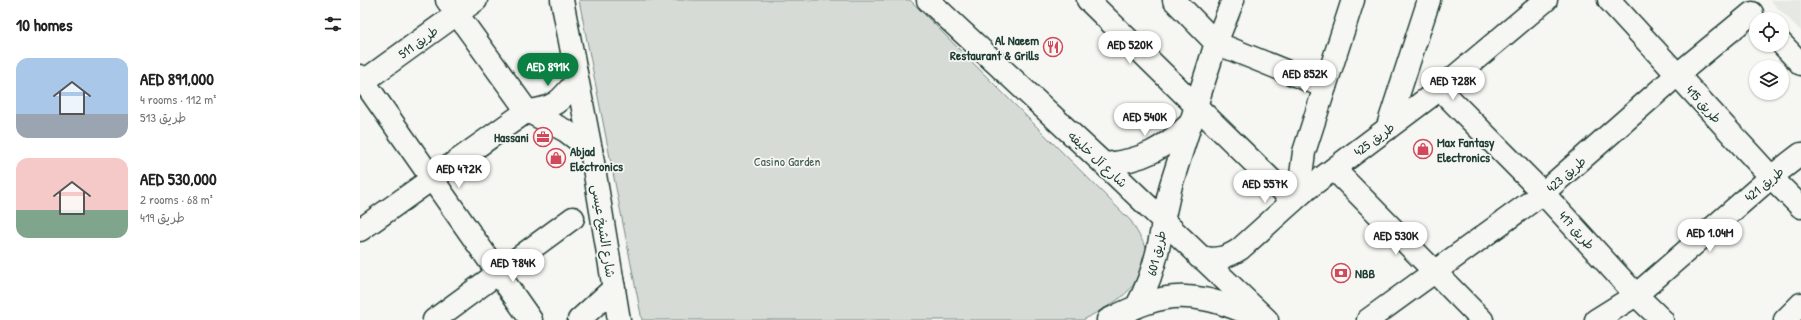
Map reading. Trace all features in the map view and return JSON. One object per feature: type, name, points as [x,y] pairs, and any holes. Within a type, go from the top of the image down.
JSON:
[{"type":"street","name":"طريق 511","points":[[361,81],[452,7],[476,0]]},
{"type":"street","name":"شارع الشيخ عيسى","points":[[562,0],[591,150],[619,320]]},
{"type":"street","name":"شارع آل خليفه","points":[[928,0],[1104,164],[1199,257],[1267,320]]},
{"type":"street","points":[[1088,0],[1194,114],[1298,196]]},
{"type":"street","points":[[1174,0],[1216,43],[1325,88]]},
{"type":"street","name":"طريق 601","points":[[1138,306],[1148,286],[1156,264],[1171,185],[1216,43],[1233,0]]},
{"type":"street","points":[[1298,196],[1302,162],[1353,0]]},
{"type":"street","points":[[1387,129],[1429,0]]},
{"type":"street","name":"طريق 425","points":[[1199,257],[1210,259],[1231,255],[1298,196],[1440,89],[1546,0]]},
{"type":"street","name":"طريق 415","points":[[1609,0],[1771,178],[1801,207]]},
{"type":"street","points":[[452,7],[527,111],[566,131],[591,150]]},
{"type":"street","name":"طريق 423","points":[[1368,320],[1544,193],[1750,10]]},
{"type":"street","points":[[1789,51],[1801,64]]},
{"type":"street","points":[[360,230],[527,111],[545,110],[556,103],[568,92],[577,80]]},
{"type":"street","points":[[361,81],[531,320]]},
{"type":"street","name":"طريق 417","points":[[1440,89],[1544,193],[1636,296],[1662,320]]},
{"type":"street","points":[[1104,164],[1122,163],[1141,158],[1159,149],[1194,114]]},
{"type":"street","name":"طريق 421","points":[[1596,320],[1636,296],[1771,178],[1801,154]]},
{"type":"street","points":[[1334,169],[1482,320]]},
{"type":"street","points":[[418,320],[425,314],[432,320],[573,218]]},
{"type":"street","points":[[579,320],[614,288]]},
{"type":"street","points":[[1108,320],[1138,306],[1171,298],[1187,297],[1224,304],[1267,320]]},
{"type":"street","points":[[1785,320],[1801,304]]},
{"type":"shaded area","points":[[1770,0],[1801,0],[1801,31],[1789,19],[1789,12],[1782,12]]},
{"type":"green space","name":"Casino Garden","points":[[579,0],[910,0],[1131,221],[1147,249],[1139,276],[1126,294],[1107,307],[1083,320],[642,320]]},
{"type":"place","name":"Al Naeem Restaurant & Grills","points":[[1053,47]]},
{"type":"place","name":"Hassani","points":[[543,137]]},
{"type":"place","name":"Max Fantasy Electronics","points":[[1423,149]]},
{"type":"place","name":"Abjad Electronics","points":[[556,158]]},
{"type":"place","name":"NBB","points":[[1341,273]]}]
